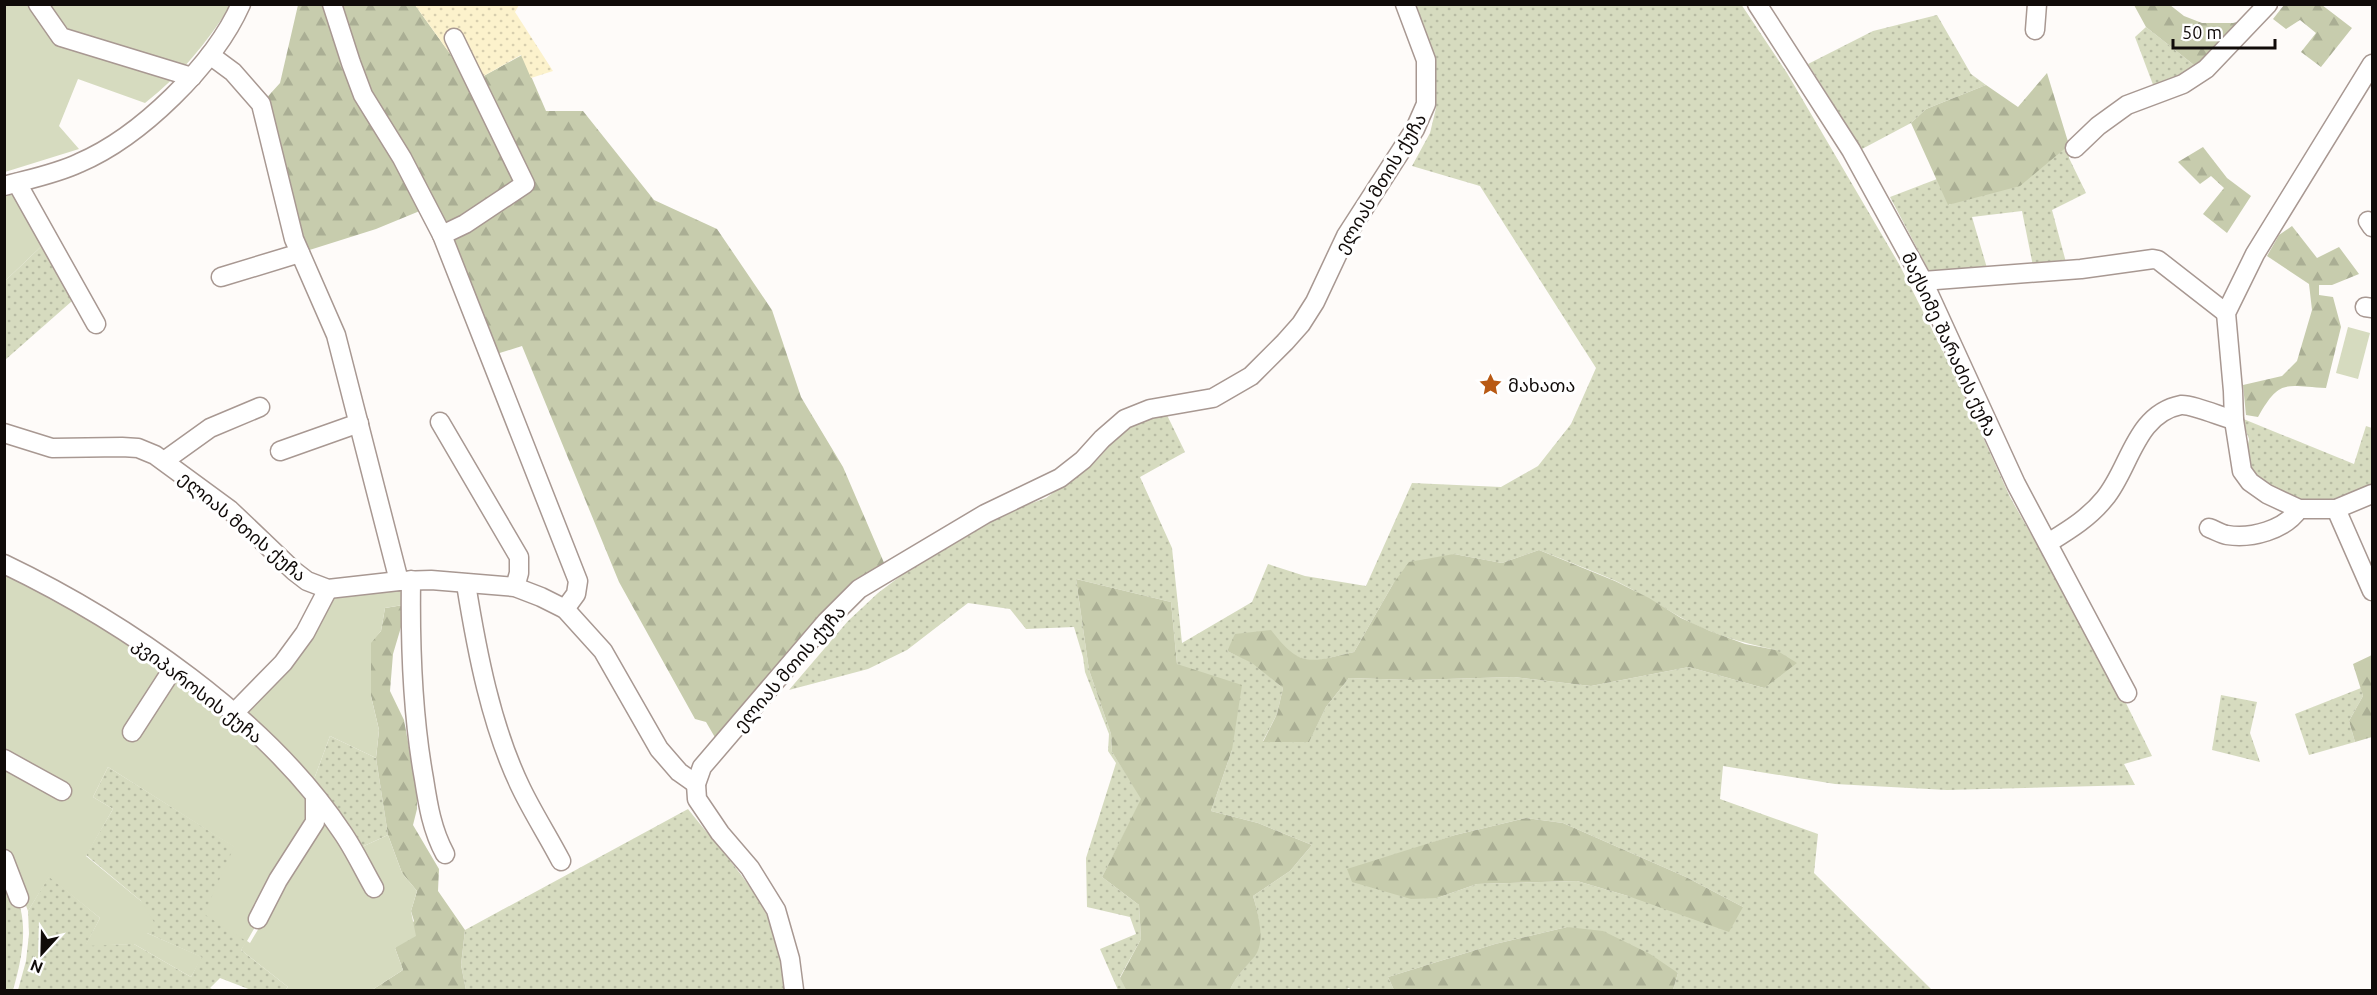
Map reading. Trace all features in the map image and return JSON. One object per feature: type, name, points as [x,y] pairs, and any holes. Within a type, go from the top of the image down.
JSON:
[{"type":"street","points":[[38,4],[61,37],[192,77]]},
{"type":"street","points":[[96,324],[11,184],[78,164],[126,137],[192,77],[222,40],[240,4]]},
{"type":"street","points":[[332,4],[363,95],[402,158],[442,235],[578,580],[576,594],[565,609]]},
{"type":"street","name":"ელიას მთის ქუჩა","points":[[4,433],[52,448],[138,448],[164,461],[230,510],[307,581],[328,589],[405,580],[515,587],[565,609],[603,651],[659,749],[679,772],[696,784],[702,767],[826,622],[859,589],[985,514],[1060,478],[1083,460],[1125,419],[1150,409],[1213,398],[1251,376],[1296,330],[1315,302],[1346,236],[1415,129],[1426,104],[1426,60],[1405,4]]},
{"type":"street","name":"მაქსიმე შარაძის ქუჩა","points":[[1757,4],[1851,150],[1923,281],[2016,484],[2127,693]]},
{"type":"street","points":[[2035,30],[2037,4]]},
{"type":"street","points":[[2075,147],[2097,126],[2127,105],[2183,84],[2206,69],[2268,4]]},
{"type":"street","points":[[442,235],[465,224],[525,184],[454,38]]},
{"type":"street","points":[[210,55],[233,72],[261,104],[294,239],[336,335],[405,580],[417,741],[430,814],[445,854]]},
{"type":"street","points":[[2373,64],[2255,254],[2226,313],[2234,420],[2242,471],[2250,482],[2267,494],[2298,509],[2336,509],[2373,494]]},
{"type":"street","points":[[221,277],[300,253]]},
{"type":"street","points":[[1923,281],[2081,269],[2153,259],[2158,260],[2226,313]]},
{"type":"street","points":[[2048,543],[2089,516],[2107,496],[2139,435],[2161,413],[2183,405],[2234,420]]},
{"type":"street","points":[[164,461],[210,428],[260,407]]},
{"type":"street","points":[[440,422],[519,557],[519,573],[515,587]]},
{"type":"street","points":[[280,451],[359,423]]},
{"type":"street","points":[[2209,528],[2228,535],[2268,531],[2292,519],[2298,509]]},
{"type":"street","points":[[2336,509],[2373,591]]},
{"type":"street","name":"კვიპაროსის ქუჩა","points":[[4,564],[96,614],[174,667],[234,713],[277,752],[315,797],[342,832],[374,888]]},
{"type":"street","points":[[466,584],[477,654],[497,723],[520,787],[561,861]]},
{"type":"street","points":[[234,713],[283,663],[305,633],[328,589]]},
{"type":"street","points":[[132,732],[174,667]]},
{"type":"street","points":[[4,759],[62,790]]},
{"type":"street","points":[[696,784],[697,799],[720,833],[750,868],[776,910],[790,960],[794,990]]},
{"type":"street","points":[[258,919],[278,880],[315,822],[315,797]]},
{"type":"street","points":[[4,859],[19,898]]},
{"type":"green space","points":[[1741,4],[1787,73],[1899,264],[1954,373],[2010,497],[2121,693],[2152,756],[2124,764],[2135,785],[1947,790],[1835,784],[1723,766],[1720,799],[1818,834],[1814,873],[1932,990],[1673,990],[1678,973],[1567,927],[1495,944],[1388,977],[1394,990],[1351,990],[1349,988],[1345,990],[1230,990],[1254,956],[1259,943],[1258,918],[1253,896],[1290,871],[1312,845],[1258,823],[1211,811],[1232,750],[1177,664],[1171,602],[1076,579],[1089,670],[1111,734],[1112,752],[1142,799],[1102,877],[1139,905],[1141,939],[1120,977],[1126,990],[1118,990],[1100,949],[1136,934],[1130,917],[1087,907],[1086,858],[1116,763],[1108,751],[1109,734],[1085,672],[1074,627],[1026,629],[1010,609],[968,603],[907,650],[868,669],[789,690],[848,621],[878,593],[939,547],[1007,512],[1046,498],[1096,461],[1123,431],[1144,420],[1166,413],[1185,452],[1140,477],[1172,548],[1182,643],[1252,602],[1268,564],[1305,576],[1366,586],[1412,483],[1501,487],[1538,466],[1571,424],[1596,368],[1480,186],[1412,166],[1430,133],[1436,108],[1436,62],[1413,5]],"holes":[[[1539,550],[1616,581],[1703,628],[1739,641],[1776,650],[1764,688],[1689,667],[1591,686],[1514,677],[1412,680],[1349,678],[1326,707],[1309,741],[1263,741],[1277,714],[1283,688],[1252,662],[1227,651],[1236,634],[1312,662],[1354,652],[1393,584],[1454,554],[1502,563]],[[1526,818],[1563,823],[1686,877],[1743,907],[1628,896],[1577,881],[1477,884],[1437,898],[1422,846],[1455,835]]]},
{"type":"green space","points":[[5,5],[231,5],[192,58],[170,82],[145,103],[78,79],[59,126],[79,149],[5,172]]},
{"type":"green space","points":[[298,5],[415,5],[471,83],[522,55],[546,111],[583,111],[654,200],[717,229],[772,310],[801,397],[843,467],[888,572],[859,589],[720,746],[706,722],[695,719],[619,582],[522,346],[490,356],[427,208],[376,229],[300,253],[261,104],[280,83]]},
{"type":"green space","points":[[2134,5],[2170,5],[2184,16],[2202,23],[2233,23],[2250,19],[2199,69],[2146,27]]},
{"type":"green space","points":[[2284,5],[2322,5],[2352,28],[2321,67],[2301,52],[2316,33],[2300,20],[2286,29],[2273,19]]},
{"type":"green space","points":[[1937,15],[1971,74],[1986,85],[1926,109],[1911,123],[1862,149],[1808,64],[1873,31]]},
{"type":"green space","points":[[2146,27],[2199,69],[2155,90],[2135,37]]},
{"type":"green space","points":[[2047,73],[2069,145],[2020,186],[1948,205],[1911,123],[1926,109],[1986,85],[2018,107]]},
{"type":"green space","points":[[2069,145],[2069,158],[2086,193],[2052,210],[2067,266],[2033,266],[2022,211],[1972,217],[1987,268],[1929,271],[1890,197],[1937,179],[1949,205]]},
{"type":"green space","points":[[2203,147],[2227,178],[2251,196],[2227,233],[2203,214],[2224,188],[2211,176],[2200,184],[2178,162]]},
{"type":"green space","points":[[17,183],[49,239],[5,281],[5,186]]},
{"type":"green space","points":[[2292,226],[2317,258],[2339,247],[2359,274],[2332,285],[2319,285],[2319,295],[2333,297],[2341,327],[2326,388],[2285,387],[2272,396],[2258,417],[2246,415],[2243,385],[2282,376],[2297,361],[2312,310],[2309,284],[2267,256],[2279,235]]},
{"type":"green space","points":[[49,239],[80,294],[5,360],[5,281]]},
{"type":"green space","points":[[2348,327],[2370,333],[2358,379],[2336,373]]},
{"type":"green space","points":[[2241,418],[2354,464],[2366,426],[2372,428],[2372,487],[2330,500],[2308,501],[2286,497],[2247,471],[2246,453],[2249,439]]},
{"type":"green space","points":[[1539,550],[1615,581],[1681,618],[1710,631],[1745,644],[1776,650],[1797,663],[1764,688],[1689,667],[1591,686],[1514,677],[1412,680],[1349,678],[1326,707],[1309,742],[1263,742],[1277,714],[1283,688],[1252,663],[1227,651],[1235,634],[1271,630],[1290,651],[1307,659],[1316,660],[1354,652],[1393,584],[1409,562],[1454,554],[1502,563]]},
{"type":"green space","points":[[4,564],[234,712],[283,663],[328,589],[399,581],[403,605],[385,608],[381,631],[371,643],[371,696],[379,730],[376,758],[330,736],[310,790],[315,822],[247,941],[250,943],[319,826],[318,805],[353,851],[388,835],[402,873],[417,891],[411,911],[416,936],[395,948],[403,970],[372,990],[285,990],[288,987],[241,950],[246,941],[204,914],[234,847],[108,767],[93,797],[113,809],[86,856],[141,901],[154,922],[147,933],[202,957],[191,977],[134,944],[85,946],[100,918],[49,877],[28,911],[5,849]]},
{"type":"green space","points":[[1076,579],[1171,602],[1177,664],[1242,685],[1232,750],[1211,811],[1258,823],[1312,845],[1290,871],[1253,896],[1260,926],[1260,943],[1255,956],[1238,976],[1230,990],[1126,990],[1120,978],[1141,939],[1139,905],[1102,877],[1141,799],[1112,752],[1111,734],[1089,670]]},
{"type":"green space","points":[[403,605],[404,617],[393,654],[390,691],[404,720],[417,791],[417,809],[413,825],[439,869],[438,891],[465,930],[461,965],[466,990],[372,990],[403,970],[395,948],[414,921],[411,911],[417,891],[402,873],[388,835],[376,758],[379,730],[371,696],[371,642],[381,631],[385,608]]},
{"type":"green space","points":[[2372,655],[2372,737],[2355,742],[2349,721],[2363,696],[2353,664]]},
{"type":"green space","points":[[2361,688],[2363,696],[2349,721],[2355,742],[2309,755],[2295,714]]},
{"type":"green space","points":[[2221,695],[2257,702],[2250,733],[2260,762],[2212,750]]},
{"type":"green space","points":[[330,736],[376,758],[388,835],[353,851],[310,790]]},
{"type":"green space","points":[[108,767],[235,847],[247,941],[241,950],[288,987],[285,990],[251,990],[220,978],[210,988],[214,990],[18,990],[26,961],[29,934],[28,911],[49,876],[100,918],[86,945],[134,944],[191,977],[201,957],[147,933],[141,901],[86,855],[113,809],[93,797]]},
{"type":"green space","points":[[688,809],[746,882],[766,913],[780,950],[787,990],[466,990],[461,965],[465,930]]},
{"type":"green space","points":[[1526,818],[1563,823],[1686,877],[1743,907],[1729,932],[1628,896],[1577,881],[1477,884],[1437,898],[1411,899],[1352,882],[1347,869],[1455,835]]},
{"type":"green space","points":[[4,878],[17,898],[23,921],[21,956],[13,990],[5,990]]},
{"type":"green space","points":[[1567,927],[1603,931],[1650,954],[1678,973],[1673,990],[1394,990],[1388,977],[1495,944]]},
{"type":"sand","points":[[415,5],[519,5],[515,12],[553,71],[531,78],[521,55],[471,83]]},
{"type":"place","name":"მახათა","points":[[1490,385]]}]
